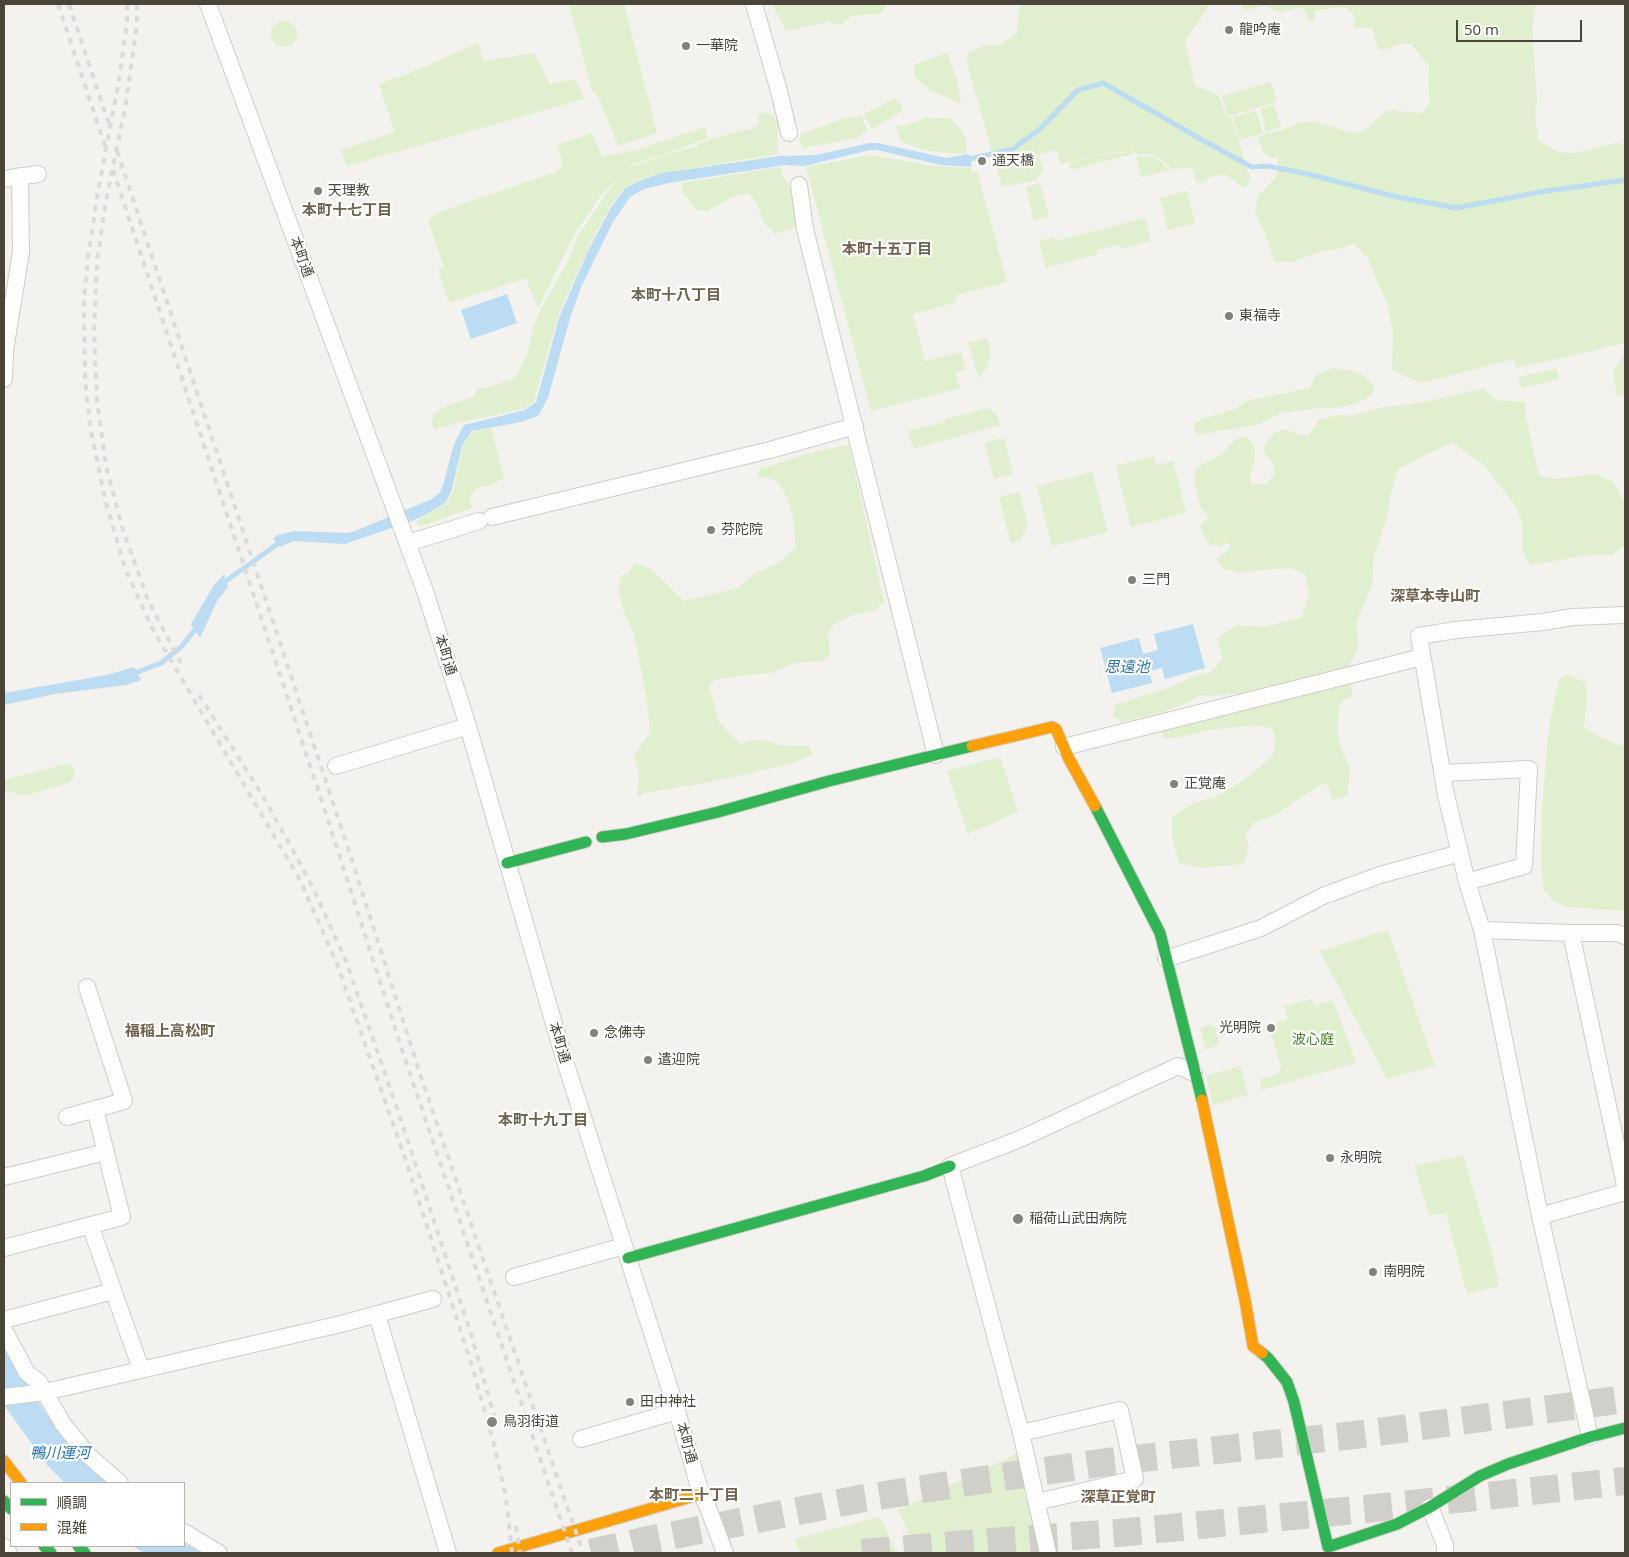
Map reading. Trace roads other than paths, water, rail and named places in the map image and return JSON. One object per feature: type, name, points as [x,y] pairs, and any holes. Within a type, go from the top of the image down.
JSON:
[{"type":"street","name":"本町通","points":[[208,4],[405,537],[468,726],[563,1055],[677,1412],[701,1494],[707,1505],[724,1553]]},
{"type":"street","points":[[754,4],[779,90],[789,133]]},
{"type":"street","points":[[4,379],[6,351],[21,252],[12,178],[38,174]]},
{"type":"street","points":[[799,185],[805,228],[936,754]]},
{"type":"street","points":[[405,537],[770,450],[855,426]]},
{"type":"street","points":[[1590,1437],[1540,1216],[1482,930],[1467,882],[1442,773],[1419,636],[1573,617],[1625,615]]},
{"type":"street","points":[[1064,747],[1422,656]]},
{"type":"street","points":[[336,766],[468,726]]},
{"type":"street","points":[[602,837],[626,834],[718,812],[936,754],[1052,727],[1056,729],[1069,759],[1113,839],[1160,933],[1194,1073],[1245,1300],[1253,1346],[1268,1358],[1287,1382],[1294,1402],[1328,1548],[1397,1524],[1430,1507],[1480,1476],[1508,1464],[1590,1437],[1625,1428]]},
{"type":"street","points":[[1442,773],[1529,769],[1524,866],[1467,882]]},
{"type":"street","points":[[507,863],[586,842]]},
{"type":"street","points":[[1166,959],[1261,928],[1323,896],[1380,875],[1460,854]]},
{"type":"street","points":[[1482,930],[1617,933],[1625,936]]},
{"type":"street","points":[[1571,933],[1625,1185]]},
{"type":"street","points":[[67,1117],[124,1101],[87,987]]},
{"type":"street","points":[[514,1277],[626,1252],[924,1176],[1020,1139],[1178,1066],[1194,1073]]},
{"type":"street","points":[[4,1248],[122,1217],[95,1109]]},
{"type":"street","points":[[4,1177],[106,1152]]},
{"type":"street","points":[[950,1166],[1021,1433],[1048,1553]]},
{"type":"street","points":[[1540,1216],[1625,1192]]},
{"type":"street","points":[[90,1226],[141,1369]]},
{"type":"street","points":[[4,1320],[113,1291]]},
{"type":"street","points":[[4,1398],[42,1392],[377,1315],[433,1299]]},
{"type":"street","points":[[377,1315],[448,1553]]},
{"type":"street","points":[[4,1330],[26,1373],[39,1382],[42,1392],[63,1424],[89,1456],[119,1482]]},
{"type":"street","points":[[1021,1433],[1120,1410],[1134,1479],[1037,1502]]},
{"type":"street","points":[[581,1439],[677,1412]]},
{"type":"street","points":[[4,1461],[20,1482]]},
{"type":"street","points":[[498,1553],[701,1494]]},
{"type":"street","points":[[1430,1507],[1445,1545],[1445,1553]]},
{"type":"street","points":[[185,1533],[219,1553]]},
{"type":"street","points":[[4,1547],[9,1553]]},
{"type":"water","points":[[870,143],[878,143],[946,158],[969,154],[972,167],[941,165],[870,150],[805,166],[785,165],[674,182],[644,189],[630,197],[613,222],[581,287],[570,318],[548,398],[538,416],[521,422],[472,431],[462,446],[452,489],[448,498],[444,504],[425,515],[345,544],[294,541],[280,547],[273,539],[278,535],[294,531],[346,533],[355,531],[432,499],[440,492],[454,444],[464,425],[525,410],[536,402],[559,318],[588,251],[610,209],[625,188],[662,173],[780,156],[816,155]]},
{"type":"water","points":[[507,294],[517,323],[471,339],[461,310]]},
{"type":"water","points":[[224,574],[228,587],[217,601],[200,638],[191,624],[214,585]]},
{"type":"water","name":"思遠池","points":[[1193,624],[1205,668],[1165,679],[1162,668],[1149,671],[1152,683],[1112,693],[1100,648],[1139,638],[1143,654],[1158,650],[1154,634]]},
{"type":"water","points":[[134,667],[141,680],[126,685],[55,694],[4,705],[4,693],[107,675]]},
{"type":"water","name":"鴨川運河","points":[[4,1346],[50,1419],[107,1482],[64,1482],[47,1465],[4,1405]]},
{"type":"water","points":[[185,1544],[202,1553],[144,1553],[135,1547],[185,1547]]},
{"type":"waterway","points":[[965,160],[1013,149],[1041,128],[1078,90],[1103,83],[1252,167],[1267,166],[1308,174],[1393,196],[1456,208],[1540,192],[1625,180]]},
{"type":"waterway","points":[[222,586],[226,581],[283,540]]},
{"type":"waterway","points":[[130,675],[161,663],[181,647],[198,626]]},
{"type":"tunnel","points":[[591,1553],[648,1540],[865,1498],[982,1480],[1107,1462],[1355,1435],[1625,1399]]},
{"type":"tunnel","points":[[862,1553],[1118,1533],[1625,1481]]},
{"type":"railway","points":[[58,4],[106,149]]},
{"type":"railway","points":[[69,4],[110,127]]},
{"type":"railway","points":[[127,4],[127,23],[118,86],[98,191],[84,299],[87,400],[91,432],[106,503],[125,568],[152,628],[300,880],[337,964],[405,1158],[472,1366],[494,1444],[506,1498],[512,1553]]},
{"type":"railway","points":[[137,4],[137,24],[126,103],[106,201],[97,261],[94,330],[97,400],[106,466],[123,530],[148,600],[183,667]]},
{"type":"railway","points":[[117,151],[349,851],[420,1074],[583,1553]]},
{"type":"railway","points":[[113,170],[404,1056],[572,1553]]},
{"type":"railway","points":[[199,695],[262,795],[288,841],[313,888],[346,961],[398,1111],[472,1337],[496,1423]]},
{"type":"railway","points":[[516,1526],[520,1553]]},
{"type":"place","name":"龍吟庵","points":[[1229,30]]},
{"type":"place","name":"一華院","points":[[686,46]]},
{"type":"place","name":"通天橋","points":[[982,161]]},
{"type":"place","name":"天理教","points":[[318,191]]},
{"type":"place","name":"東福寺","points":[[1229,316]]},
{"type":"place","name":"芬陀院","points":[[711,530]]},
{"type":"place","name":"三門","points":[[1132,580]]},
{"type":"place","name":"正覚庵","points":[[1174,784]]},
{"type":"place","name":"光明院","points":[[1271,1028]]},
{"type":"place","name":"念佛寺","points":[[594,1033]]},
{"type":"place","name":"遣迎院","points":[[648,1060]]},
{"type":"place","name":"永明院","points":[[1330,1158]]},
{"type":"place","name":"稲荷山武田病院","points":[[1018,1219]]},
{"type":"place","name":"南明院","points":[[1373,1272]]},
{"type":"place","name":"田中神社","points":[[630,1402]]},
{"type":"place","name":"鳥羽街道","points":[[492,1422]]},
{"type":"district","name":"本町十七丁目","points":[[347,211]]},
{"type":"district","name":"本町十五丁目","points":[[887,250]]},
{"type":"district","name":"本町十八丁目","points":[[676,296]]},
{"type":"district","name":"深草本寺山町","points":[[1435,597]]},
{"type":"district","name":"福稲上高松町","points":[[170,1032]]},
{"type":"district","name":"本町十九丁目","points":[[543,1121]]},
{"type":"district","name":"本町二十丁目","points":[[694,1496]]},
{"type":"district","name":"深草正覚町","points":[[1118,1498]]},
{"type":"park label","name":"波心庭","points":[[1313,1040]]}]
